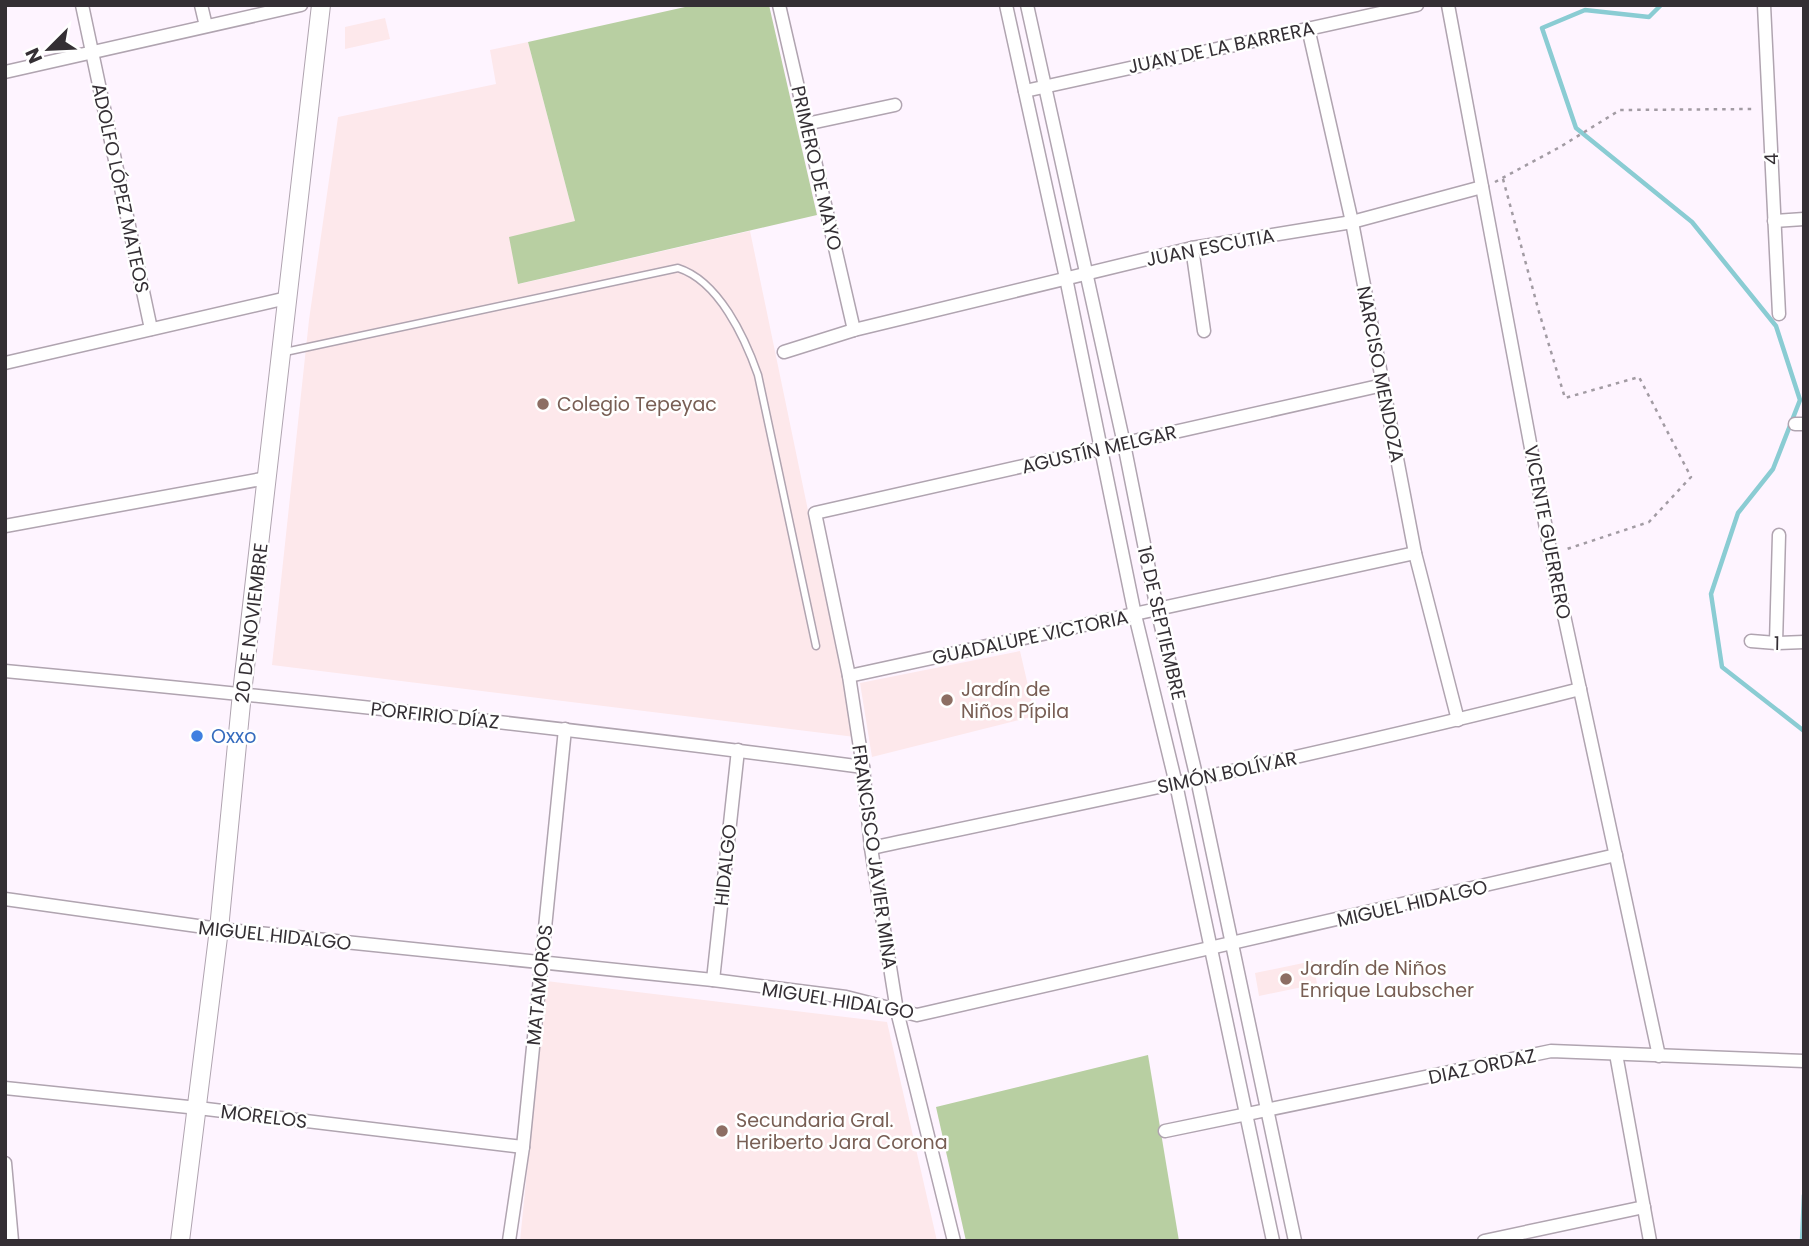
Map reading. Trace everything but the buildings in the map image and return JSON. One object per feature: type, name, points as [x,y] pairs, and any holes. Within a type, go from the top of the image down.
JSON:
[{"type":"main road","name":"20 DE NOVIEMBRE","points":[[180,1241],[219,929],[242,694],[321,5]]},
{"type":"street","name":"ADOLFO LÓPEZ MATEOS","points":[[82,5],[151,329]]},
{"type":"street","points":[[201,5],[206,26]]},
{"type":"street","points":[[5,72],[301,5]]},
{"type":"street","name":"PRIMERO DE MAYO","points":[[779,5],[854,330]]},
{"type":"street","name":"16 DE SEPTIEMBRE","points":[[1006,5],[1066,278],[1135,615],[1176,784],[1273,1241]]},
{"type":"street","name":"16 DE SEPTIEMBRE","points":[[1027,5],[1124,444],[1157,610],[1233,944],[1295,1241]]},
{"type":"street","name":"JUAN DE LA BARRERA","points":[[1025,91],[1417,5]]},
{"type":"street","name":"VICENTE GUERRERO","points":[[1448,5],[1551,555],[1659,1056]]},
{"type":"street","name":"4","points":[[1764,5],[1779,314]]},
{"type":"street","name":"NARCISO MENDOZA","points":[[1308,28],[1352,222],[1415,553],[1458,720]]},
{"type":"street","points":[[806,124],[895,105]]},
{"type":"street","name":"JUAN ESCUTIA","points":[[784,352],[854,330],[1085,273],[1192,248],[1352,222],[1482,187]]},
{"type":"street","points":[[1774,221],[1804,219]]},
{"type":"street","points":[[1192,248],[1204,331]]},
{"type":"street","points":[[5,363],[287,298]]},
{"type":"street","name":"AGUSTÍN MELGAR","points":[[815,513],[1382,385]]},
{"type":"street","points":[[5,526],[267,478]]},
{"type":"street","name":"FRANCISCO JAVIER MINA","points":[[815,513],[849,676],[863,767],[871,848],[897,1011],[954,1241]]},
{"type":"street","points":[[1776,643],[1779,535]]},
{"type":"street","name":"GUADALUPE VICTORIA","points":[[849,676],[1415,553]]},
{"type":"street","name":"1","points":[[1751,641],[1804,642]]},
{"type":"street","name":"PORFIRIO DÍAZ","points":[[5,671],[565,729],[863,767]]},
{"type":"street","name":"SIMÓN BOLÍVAR","points":[[871,848],[1176,784],[1458,720],[1580,689]]},
{"type":"street","name":"MATAMOROS","points":[[509,1241],[523,1147],[565,729]]},
{"type":"street","name":"HIDALGO","points":[[713,980],[738,750]]},
{"type":"street","name":"MIGUEL HIDALGO","points":[[5,899],[219,929],[713,980],[846,997],[917,1015],[1616,855]]},
{"type":"street","name":"DIAZ ORDAZ","points":[[1165,1131],[1551,1051],[1803,1061]]},
{"type":"street","points":[[1616,1054],[1650,1241]]},
{"type":"street","name":"MORELOS","points":[[5,1088],[523,1147]]},
{"type":"street","points":[[5,1163],[12,1241]]},
{"type":"street","points":[[1484,1241],[1644,1207]]},
{"type":"lane","points":[[281,353],[678,268],[690,272],[720,300],[748,348],[758,375],[816,646]]},
{"type":"path","points":[[1482,187],[1503,179],[1620,110],[1769,109]]},
{"type":"path","points":[[1503,179],[1565,398],[1639,377],[1691,477],[1648,522],[1551,555]]},
{"type":"shaded area","points":[[385,18],[390,39],[345,49],[345,27]]},
{"type":"shaded area","name":"Colegio Tepeyac","points":[[528,42],[575,221],[519,284],[750,231],[855,737],[272,665],[309,320],[338,117],[496,84],[490,50]]},
{"type":"shaded area","name":"Jardín de Niños Pípila","points":[[1020,651],[1035,716],[872,757],[860,683]]},
{"type":"shaded area","name":"Jardín de Niños Enrique Laubscher","points":[[1313,961],[1317,984],[1259,996],[1255,973]]},
{"type":"shaded area","name":"Secundaria Gral. Heriberto Jara Corona","points":[[546,981],[887,1022],[937,1241],[520,1241]]},
{"type":"green space","points":[[694,5],[769,5],[817,215],[518,284],[509,237],[575,221],[528,42]]},
{"type":"green space","points":[[1148,1055],[1179,1241],[966,1241],[936,1107]]},
{"type":"waterway","points":[[1661,5],[1649,17],[1585,10],[1542,28],[1576,128],[1692,222],[1776,326],[1800,400],[1773,469],[1738,513],[1711,594],[1722,667],[1804,731]]},
{"type":"waterway","points":[[1802,1241],[1804,1195]]},
{"type":"place","name":"Colegio Tepeyac","points":[[543,404]]},
{"type":"place","name":"Jardín de Niños Pípila","points":[[947,700]]},
{"type":"place","name":"Oxxo","points":[[197,736]]},
{"type":"place","name":"Jardín de Niños Enrique Laubscher","points":[[1286,979]]},
{"type":"place","name":"Secundaria Gral. Heriberto Jara Corona","points":[[722,1131]]}]
